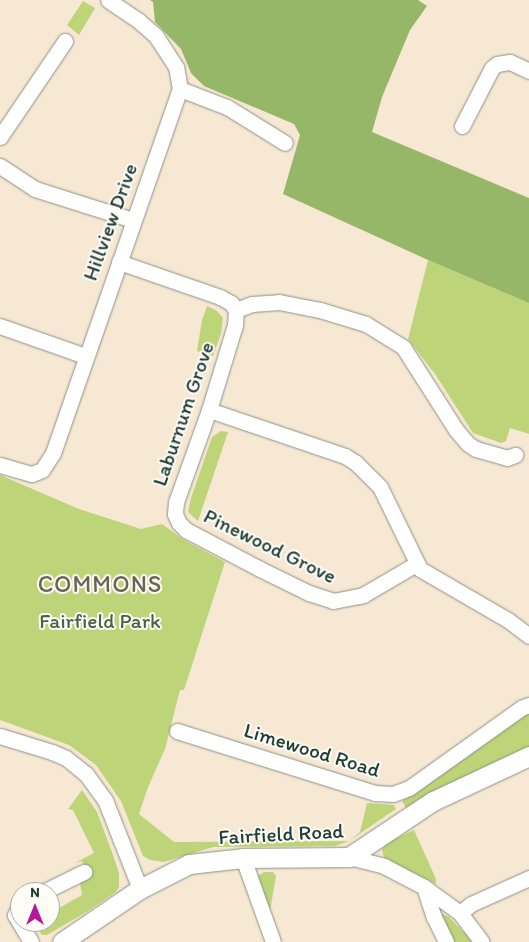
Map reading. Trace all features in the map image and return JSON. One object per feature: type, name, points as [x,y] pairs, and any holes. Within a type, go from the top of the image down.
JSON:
[{"type":"street","points":[[108,0],[139,21],[156,36],[176,67],[180,89],[227,107],[285,143]]},
{"type":"street","points":[[0,137],[64,41]]},
{"type":"street","points":[[462,126],[492,68],[497,64],[510,62],[529,71]]},
{"type":"street","name":"Hillview Drive","points":[[0,465],[32,474],[42,470],[53,453],[85,356],[180,89]]},
{"type":"street","points":[[0,166],[35,189],[133,220]]},
{"type":"street","points":[[118,262],[220,296],[236,310],[252,304],[294,304],[344,316],[366,324],[403,347],[456,430],[468,444],[476,449],[507,458],[515,455]]},
{"type":"street","name":"Laburnum Grove","points":[[186,530],[179,523],[176,514],[176,502],[209,410],[235,325],[236,310]]},
{"type":"street","points":[[0,326],[85,356]]},
{"type":"street","points":[[209,410],[344,456],[356,463],[380,487],[416,564],[426,574],[508,620],[529,636]]},
{"type":"street","name":"Pinewood Grove","points":[[186,530],[310,593],[333,601],[363,595],[416,564]]},
{"type":"street","name":"Limewood Road","points":[[177,731],[375,793],[393,794],[409,788],[520,708],[529,705]]},
{"type":"street","points":[[0,736],[66,758],[86,774],[105,800],[140,889]]},
{"type":"street","name":"Fairfield Road","points":[[62,942],[140,889],[189,864],[243,858],[349,857],[433,801],[529,756]]},
{"type":"street","points":[[349,857],[384,866],[424,887],[460,913],[482,942]]},
{"type":"street","points":[[243,858],[273,942]]},
{"type":"street","points":[[60,884],[84,872]]},
{"type":"street","points":[[460,913],[471,904],[529,878]]},
{"type":"street","points":[[424,887],[434,917],[446,942]]},
{"type":"green space","points":[[150,0],[418,0],[427,6],[410,30],[382,97],[372,132],[529,198],[529,303],[428,260],[283,194],[300,135],[294,124],[204,86],[191,73],[181,49],[155,22],[153,2]]},
{"type":"green space","points":[[83,1],[95,8],[79,35],[67,25]]},
{"type":"green space","points":[[428,260],[529,303],[529,434],[510,428],[506,441],[501,443],[473,433],[435,374],[408,339]]},
{"type":"green space","points":[[207,306],[217,311],[223,318],[221,334],[213,356],[197,351],[202,320]]},
{"type":"green space","points":[[221,431],[228,432],[198,521],[188,512],[191,498],[212,437]]},
{"type":"green space","name":"Fairfield Park","points":[[0,475],[79,509],[141,529],[162,524],[184,540],[225,562],[184,690],[180,690],[165,749],[148,787],[139,814],[174,842],[349,841],[335,846],[213,847],[164,862],[150,860],[143,856],[121,801],[96,765],[69,745],[0,720]]},
{"type":"green space","points":[[529,712],[529,749],[406,808],[402,801]]},
{"type":"green space","points":[[82,790],[97,812],[119,873],[119,887],[116,892],[60,927],[60,907],[82,895],[80,883],[89,878],[82,861],[75,863],[94,853],[73,810],[68,809]]},
{"type":"green space","points":[[367,803],[394,805],[396,809],[349,841],[360,832]]},
{"type":"green space","points":[[414,830],[436,879],[436,884],[384,858],[382,850],[386,843]]},
{"type":"green space","points":[[264,872],[273,872],[276,876],[270,911],[258,881],[258,876]]},
{"type":"green space","points":[[438,912],[449,917],[473,942],[453,942]]},
{"type":"green space","points":[[40,932],[52,932],[47,935],[42,935]]},
{"type":"district","name":"COMMONS","points":[[100,584]]}]
